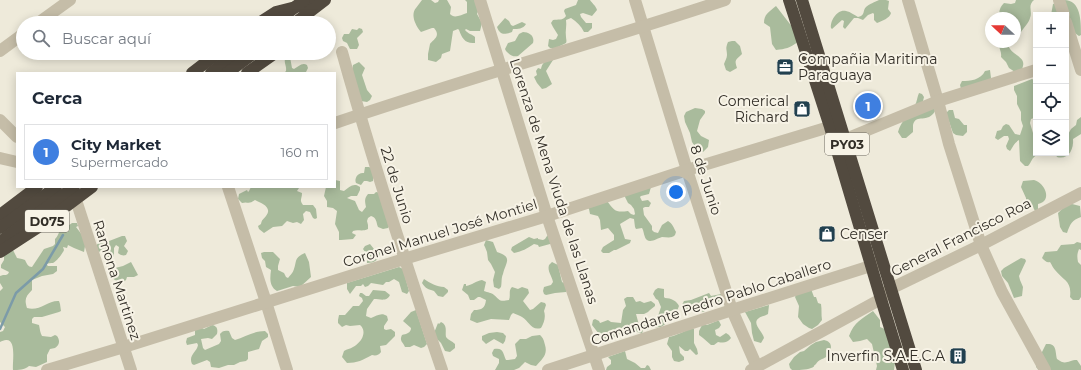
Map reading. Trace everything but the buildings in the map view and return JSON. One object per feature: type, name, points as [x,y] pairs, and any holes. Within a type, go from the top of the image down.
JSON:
[{"type":"highway","points":[[284,16],[304,0]]},
{"type":"highway","points":[[270,16],[276,12],[304,5],[315,0]]},
{"type":"highway","points":[[306,16],[315,0]]},
{"type":"highway","points":[[304,16],[326,0]]},
{"type":"highway","name":"PY03","points":[[789,0],[835,125]]},
{"type":"highway","name":"PY03","points":[[802,0],[871,266],[903,370]]},
{"type":"highway","points":[[193,72],[209,60]]},
{"type":"highway","points":[[212,72],[227,60]]},
{"type":"highway","points":[[228,72],[245,60]]},
{"type":"highway","points":[[248,72],[265,60]]},
{"type":"highway","name":"PY03","points":[[840,142],[883,262],[916,370]]},
{"type":"highway","name":"D075","points":[[0,215],[36,188]]},
{"type":"highway","name":"D075","points":[[0,228],[55,188]]},
{"type":"highway","name":"D075","points":[[0,242],[73,188]]},
{"type":"highway","name":"D075","points":[[0,252],[40,226],[91,188]]},
{"type":"street","points":[[48,16],[70,0]]},
{"type":"street","name":"Lorenza de Mena Viuda de las Llanas","points":[[480,0],[547,216],[600,370]]},
{"type":"street","name":"8 de Junio","points":[[635,0],[732,310],[754,368]]},
{"type":"street","points":[[336,123],[725,0]]},
{"type":"street","points":[[908,0],[949,144],[981,245],[1002,292],[1045,370]]},
{"type":"street","points":[[1059,0],[1063,12]]},
{"type":"street","points":[[1069,36],[1074,58],[1081,70]]},
{"type":"street","points":[[0,51],[16,39]]},
{"type":"street","name":"22 de Junio","points":[[342,52],[359,115],[404,259],[442,370]]},
{"type":"street","points":[[840,142],[938,101],[1033,71]]},
{"type":"street","points":[[0,120],[16,136]]},
{"type":"street","name":"Coronel Manuel José Montiel","points":[[47,370],[547,216],[687,170],[835,125]]},
{"type":"street","points":[[0,158],[16,162]]},
{"type":"street","points":[[228,188],[287,370]]},
{"type":"street","name":"General Francisco Roa","points":[[754,368],[881,299],[890,289],[981,245],[1081,193]]},
{"type":"street","name":"Ramona Martinez","points":[[76,200],[131,370]]},
{"type":"street","name":"Comandante Pedro Pablo Caballero","points":[[548,370],[883,262]]},
{"type":"green space","points":[[422,0],[431,0],[435,3],[439,0],[447,0],[451,7],[450,14],[460,16],[467,13],[467,2],[465,0],[483,0],[477,14],[482,23],[480,31],[465,30],[475,37],[475,43],[469,43],[464,40],[458,29],[453,31],[450,51],[442,54],[441,58],[436,62],[428,60],[430,44],[436,37],[437,33],[434,28],[421,32],[416,24],[414,11]]},
{"type":"green space","points":[[578,0],[590,0],[597,10],[592,16],[583,13],[580,14],[586,23],[592,23],[592,28],[588,32],[584,32],[579,24],[571,18],[566,20],[566,43],[556,48],[550,48],[548,46],[549,39],[556,39],[558,35],[551,23],[553,20],[565,18],[565,9],[576,5]]},
{"type":"green space","points":[[879,0],[889,1],[888,9],[891,13],[886,19],[877,23],[874,20],[873,13],[868,15],[863,20],[854,18],[845,29],[843,27],[844,21],[842,20],[832,29],[831,28],[833,19],[840,12],[848,11],[858,17],[863,14],[867,6]]},
{"type":"green space","points":[[1016,0],[1034,0],[1030,6],[1031,15],[1028,23],[1021,32],[1021,12],[1000,12],[1001,6],[1004,3],[1015,3]]},
{"type":"green space","points":[[1064,0],[1070,1],[1077,7],[1081,24],[1081,35],[1079,36],[1076,34],[1069,24],[1069,12],[1052,12],[1053,4]]},
{"type":"green space","points":[[776,6],[793,28],[798,42],[787,48],[776,50],[772,44],[770,27],[764,23],[764,20],[766,15]]},
{"type":"green space","points":[[505,18],[513,26],[522,22],[526,24],[522,28],[513,29],[512,32],[503,34],[499,32],[497,27]]},
{"type":"green space","points":[[359,28],[362,29],[363,32],[357,38],[359,45],[357,49],[350,49],[342,38],[344,34],[349,34],[352,29],[357,30]]},
{"type":"green space","points":[[523,32],[531,35],[533,38],[533,43],[518,56],[507,52],[505,49],[508,43],[515,41],[519,34]]},
{"type":"green space","points":[[735,41],[740,46],[742,54],[736,60],[737,68],[730,72],[726,70],[724,64],[727,56],[727,44],[728,42]]},
{"type":"green space","points":[[1000,48],[1010,48],[1023,61],[1022,69],[1015,72],[1009,68],[1001,57]]},
{"type":"green space","points":[[551,59],[553,60],[546,71],[552,84],[542,89],[534,77],[537,75],[536,71],[538,68],[541,69],[544,62]]},
{"type":"green space","points":[[291,60],[292,68],[294,69],[302,64],[307,65],[308,68],[306,72],[285,72],[285,61]]},
{"type":"green space","points":[[359,62],[365,68],[362,75],[367,90],[372,96],[367,102],[361,101],[352,70],[353,65]]},
{"type":"green space","points":[[990,70],[990,81],[961,89],[960,85],[962,81],[975,79],[981,76],[985,71]]},
{"type":"green space","points":[[1033,80],[1033,118],[1031,119],[1030,123],[1033,133],[1033,156],[1036,156],[1028,166],[1025,166],[1020,161],[1019,140],[1010,151],[1006,146],[1009,139],[1008,136],[1004,136],[998,140],[995,138],[997,131],[1001,130],[1006,124],[1009,125],[1015,134],[1020,135],[1023,126],[1014,86]]},
{"type":"green space","points":[[919,93],[924,97],[923,101],[934,108],[935,111],[929,117],[915,121],[913,125],[913,132],[906,138],[902,138],[898,132],[899,128],[915,105]]},
{"type":"green space","points":[[695,108],[705,111],[700,120],[697,131],[701,136],[709,140],[708,147],[703,152],[698,151],[692,142],[685,122],[684,116],[686,112]]},
{"type":"green space","points":[[949,110],[953,110],[955,118],[959,119],[964,125],[967,125],[967,132],[963,136],[953,133],[946,113]]},
{"type":"green space","points":[[1081,117],[1081,134],[1073,139],[1069,154],[1069,133],[1076,125],[1077,120]]},
{"type":"green space","points":[[1056,156],[1067,156],[1061,158]]},
{"type":"green space","points":[[365,167],[373,169],[373,181],[364,181],[361,185],[356,183],[356,179],[358,174],[364,173]]},
{"type":"green space","points":[[336,180],[340,181],[340,190],[344,191],[356,185],[360,187],[357,196],[347,198],[355,201],[359,210],[362,212],[366,207],[365,200],[368,194],[374,194],[376,192],[381,193],[390,225],[388,228],[383,229],[378,227],[375,219],[371,216],[367,221],[368,229],[353,231],[352,233],[356,235],[353,239],[339,240],[339,232],[335,224],[337,211],[333,208],[327,207],[327,201],[324,196],[326,188],[336,188]]},
{"type":"green space","points":[[1034,180],[1044,188],[1046,192],[1045,199],[1043,202],[1038,204],[1038,210],[1035,211],[1033,207],[1027,207],[1026,198],[1021,187],[1023,181]]},
{"type":"green space","points":[[651,187],[649,194],[640,197],[642,201],[648,200],[651,203],[649,207],[643,208],[644,215],[652,226],[652,230],[654,232],[658,233],[662,225],[668,221],[672,224],[676,232],[675,235],[673,237],[662,237],[649,241],[645,238],[642,228],[636,229],[634,219],[630,218],[620,224],[625,239],[631,240],[630,243],[609,253],[603,253],[601,251],[603,247],[614,240],[614,235],[608,228],[601,230],[598,216],[590,214],[587,207],[607,201],[615,210],[620,212],[628,211],[634,215],[634,209],[628,203],[624,195]]},
{"type":"green space","points":[[250,188],[299,188],[297,191],[302,193],[301,201],[303,205],[313,205],[316,209],[317,218],[313,218],[310,212],[306,211],[303,214],[304,220],[301,224],[287,221],[282,226],[273,227],[264,233],[258,226],[268,213],[267,208],[255,200],[242,203],[238,199],[239,194],[247,190],[248,192]]},
{"type":"green space","points":[[1067,204],[1080,206],[1081,217],[1072,223],[1067,233],[1063,232],[1060,227],[1058,213]]},
{"type":"green space","points":[[72,223],[77,223],[78,226],[76,227],[86,240],[84,252],[68,245],[67,248],[63,247],[64,250],[56,261],[46,264],[48,266],[57,266],[57,271],[53,274],[32,280],[32,290],[27,296],[26,300],[27,308],[31,309],[51,302],[59,301],[61,311],[42,317],[34,317],[32,319],[32,323],[39,325],[42,336],[57,336],[59,339],[59,344],[57,347],[50,349],[47,355],[47,362],[36,367],[29,366],[19,370],[13,370],[12,343],[6,340],[0,342],[0,332],[3,331],[5,327],[0,322],[0,291],[3,288],[0,283],[0,276],[6,275],[9,272],[1,268],[4,260],[4,253],[13,250],[17,258],[25,260],[29,266],[32,267],[44,249],[55,244],[55,239],[61,230]]},
{"type":"green space","points":[[549,234],[555,244],[539,247],[538,245],[534,244],[524,250],[514,253],[511,250],[512,247],[529,237],[543,240]]},
{"type":"green space","points":[[125,236],[127,241],[124,246],[128,251],[126,255],[118,253],[119,247],[116,245],[114,248],[114,257],[108,257],[107,254],[109,250],[104,248],[99,252],[95,246],[99,243],[104,243]]},
{"type":"green space","points":[[486,240],[493,242],[497,252],[507,258],[501,287],[499,289],[494,287],[493,280],[495,272],[488,260],[484,245]]},
{"type":"green space","points":[[1077,242],[1081,243],[1081,250],[1079,249],[1077,257],[1078,262],[1081,265],[1081,297],[1079,300],[1073,300],[1070,297],[1069,284],[1054,269],[1050,262],[1046,262],[1042,258],[1045,252],[1057,251],[1061,245],[1074,244]]},
{"type":"green space","points":[[370,244],[374,249],[381,251],[377,260],[367,263],[368,256],[363,249],[365,246]]},
{"type":"green space","points":[[273,252],[280,259],[278,270],[284,273],[288,278],[294,270],[297,258],[305,253],[309,262],[311,277],[300,287],[293,286],[277,291],[271,284],[271,270],[266,267],[265,261],[262,258],[261,253]]},
{"type":"green space","points":[[1021,258],[1025,259],[1026,261],[1019,276],[1023,287],[1022,296],[1014,298],[1008,283],[1002,276],[1001,271]]},
{"type":"green space","points":[[131,262],[138,275],[134,277],[127,277],[121,284],[112,278],[113,270],[115,268]]},
{"type":"green space","points":[[552,262],[558,265],[562,282],[567,288],[566,292],[546,295],[543,291],[544,287],[551,285],[553,282],[549,269],[549,265]]},
{"type":"green space","points":[[399,267],[403,269],[409,291],[407,294],[402,292],[399,282],[394,279],[383,285],[371,283],[365,287],[363,284],[361,286],[356,286],[350,294],[347,289],[347,283]]},
{"type":"green space","points":[[424,279],[436,286],[444,287],[448,290],[448,292],[443,297],[438,296],[434,291],[423,285],[422,283]]},
{"type":"green space","points":[[482,280],[486,282],[484,291],[492,293],[501,301],[509,300],[510,290],[512,287],[518,289],[522,287],[528,289],[529,293],[523,301],[530,310],[541,302],[545,303],[546,305],[544,320],[541,328],[538,329],[532,327],[522,317],[513,313],[509,320],[491,319],[477,323],[470,320],[471,314],[474,310],[483,308],[486,300],[478,297],[474,300],[470,300],[468,295],[462,290],[464,284],[466,284],[466,286]]},
{"type":"green space","points":[[658,288],[664,289],[664,297],[674,300],[679,306],[675,316],[661,327],[643,330],[642,334],[633,330],[627,335],[620,334],[609,340],[604,340],[592,325],[593,320],[595,319],[600,323],[608,320],[611,322],[621,323],[623,310],[626,306],[624,299],[627,297],[633,297],[636,302],[640,301],[644,303],[651,301],[655,304],[655,306],[648,312],[644,314],[636,314],[639,325],[641,326],[654,322],[657,319],[661,307],[653,294]]},
{"type":"green space","points":[[811,289],[818,303],[821,304],[822,320],[812,329],[803,324],[798,317],[799,306],[795,297],[798,291]]},
{"type":"green space","points":[[373,290],[385,291],[390,295],[387,299],[374,299],[367,309],[366,316],[371,318],[381,314],[387,316],[388,320],[384,326],[384,329],[391,329],[395,332],[395,336],[386,345],[380,346],[381,352],[378,355],[372,355],[357,362],[347,363],[342,357],[344,351],[359,343],[363,331],[360,325],[346,325],[342,327],[338,323],[339,315],[345,315],[353,306],[359,306],[363,301],[359,296],[360,293],[369,296]]},
{"type":"green space","points":[[709,293],[711,296],[721,294],[724,301],[716,302],[712,307],[703,312],[694,307],[689,312],[684,309],[682,305],[684,301]]},
{"type":"green space","points":[[769,305],[768,314],[760,317],[756,322],[764,338],[761,343],[754,341],[751,323],[745,312]]},
{"type":"green space","points":[[416,310],[427,344],[421,348],[414,345],[405,347],[401,337],[402,335],[407,334],[411,328],[403,321],[411,312]]},
{"type":"green space","points":[[873,311],[880,320],[880,327],[887,330],[895,362],[894,370],[876,370],[877,366],[872,344],[867,339],[853,342],[849,336],[853,327]]},
{"type":"green space","points":[[719,321],[721,325],[715,330],[716,335],[720,337],[726,333],[731,338],[728,341],[718,342],[711,345],[699,335],[699,331],[702,325],[707,325]]},
{"type":"green space","points":[[441,322],[445,325],[446,337],[455,344],[455,348],[450,352],[445,351],[434,333],[438,323],[439,324]]},
{"type":"green space","points":[[212,325],[217,328],[217,334],[212,339],[201,339],[205,350],[219,344],[221,341],[220,334],[223,331],[229,331],[232,338],[235,340],[261,331],[265,331],[268,334],[268,337],[262,341],[259,349],[248,352],[248,359],[246,361],[219,368],[211,367],[210,362],[207,360],[194,365],[192,364],[191,358],[198,345],[197,343],[187,345],[187,338],[195,335],[195,329],[200,327],[204,329]]},
{"type":"green space","points":[[692,328],[694,329],[694,343],[698,354],[696,355],[690,349],[685,351],[679,346],[680,353],[684,357],[684,360],[679,362],[674,361],[672,351],[667,344],[669,337]]},
{"type":"green space","points":[[497,332],[503,333],[506,336],[503,344],[494,339],[486,344],[482,340],[482,336]]},
{"type":"green space","points":[[540,335],[544,340],[546,352],[544,357],[536,366],[525,362],[519,368],[514,370],[495,370],[499,363],[499,359],[493,356],[492,353],[494,349],[500,349],[504,353],[506,360],[515,359],[517,356],[515,344],[520,339]]},
{"type":"green space","points":[[824,340],[831,345],[831,350],[826,357],[809,369],[792,370],[790,368],[789,364],[800,352],[804,351],[816,342]]},
{"type":"green space","points":[[1046,344],[1054,346],[1057,359],[1060,361],[1065,362],[1077,360],[1081,366],[1081,370],[1039,370],[1036,367],[1036,364]]},
{"type":"green space","points":[[625,351],[627,359],[641,368],[645,368],[647,365],[651,370],[606,370],[611,364],[611,360],[608,357]]},
{"type":"waterway","points":[[0,329],[16,293],[43,269],[63,235]]},
{"type":"place","name":"Compañia Maritima Paraguaya","points":[[785,67]]},
{"type":"place","name":"City Market","points":[[868,106]]},
{"type":"place","name":"Comerical Richard","points":[[802,109]]},
{"type":"place","name":"Censer","points":[[827,234]]},
{"type":"place","name":"Inverfin S.A.E.C.A","points":[[958,356]]}]
